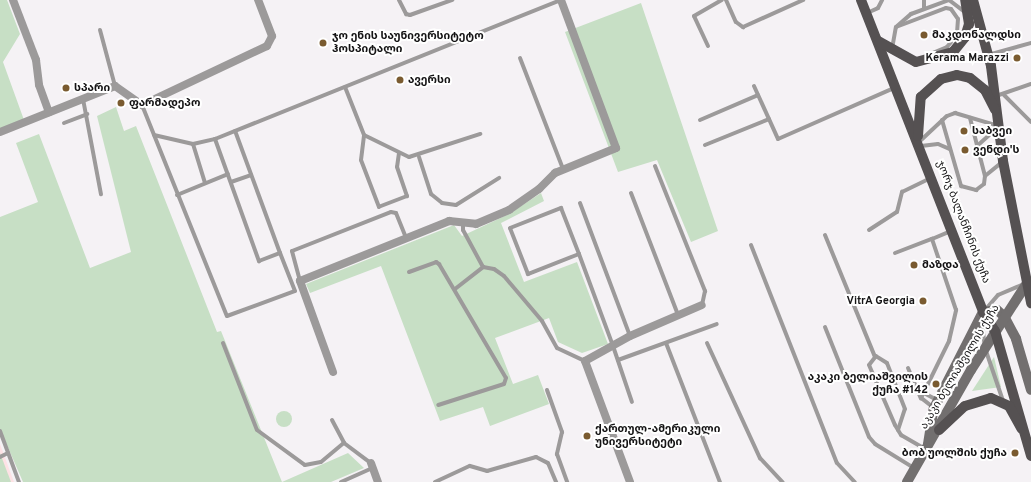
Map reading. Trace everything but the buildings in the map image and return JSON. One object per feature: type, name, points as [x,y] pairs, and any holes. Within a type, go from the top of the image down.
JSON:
[{"type":"main road","name":"ჯორჯ ბალანჩინის ქუჩა","points":[[861,0],[954,230],[983,312],[995,331],[1031,456]]},
{"type":"main road","points":[[878,41],[907,60],[923,62],[953,52],[965,37],[967,13],[965,0]]},
{"type":"main road","points":[[973,0],[1000,95],[997,115],[1004,160],[1029,278],[1031,303]]},
{"type":"main road","points":[[919,142],[921,97],[934,82],[945,77],[963,76],[979,84],[997,115]]},
{"type":"main road","name":"აკაკი ბელიაშვილის ქუჩა","points":[[907,482],[927,447],[939,430],[995,331],[1029,278]]},
{"type":"main road","points":[[983,312],[997,310],[1004,316],[1016,339],[1031,390]]},
{"type":"main road","name":"აკაკი ბელიაშვილის ქუჩა","points":[[927,447],[936,404],[983,312]]},
{"type":"main road","points":[[939,430],[973,402],[991,398],[1003,401],[1027,440]]},
{"type":"street","points":[[13,0],[36,60],[39,85],[48,112]]},
{"type":"street","points":[[0,132],[115,86],[142,105],[270,43],[272,36],[258,0]]},
{"type":"street","points":[[333,372],[300,281],[449,221],[476,224],[509,210],[563,169],[614,150],[616,143],[561,0]]},
{"type":"street","points":[[630,482],[585,361],[630,336],[702,305]]},
{"type":"street","points":[[372,466],[378,482]]},
{"type":"lane","points":[[399,0],[406,14],[410,15],[452,0]]},
{"type":"lane","points":[[546,0],[548,6]]},
{"type":"lane","points":[[154,135],[193,144],[215,139],[561,0]]},
{"type":"lane","points":[[708,46],[694,16],[722,0]]},
{"type":"lane","points":[[726,0],[736,22],[743,27],[803,0]]},
{"type":"lane","points":[[866,14],[878,8],[882,0]]},
{"type":"lane","points":[[924,0],[924,8]]},
{"type":"lane","points":[[892,51],[896,27],[924,8],[949,0],[967,13]]},
{"type":"lane","points":[[896,27],[946,8],[958,19],[957,35],[947,47],[907,60]]},
{"type":"lane","points":[[100,30],[115,86]]},
{"type":"lane","points":[[988,55],[1031,43]]},
{"type":"lane","points":[[520,58],[563,169]]},
{"type":"lane","points":[[1031,84],[1000,95],[1031,122]]},
{"type":"lane","points":[[754,86],[778,139],[896,87]]},
{"type":"lane","points":[[346,87],[364,135],[361,160],[379,207],[407,196],[396,167],[399,153]]},
{"type":"lane","points":[[700,120],[758,95]]},
{"type":"lane","points":[[83,98],[101,194]]},
{"type":"lane","points":[[142,105],[227,316],[295,291],[235,131]]},
{"type":"lane","points":[[64,123],[87,114]]},
{"type":"lane","points":[[919,142],[942,120],[955,114],[999,126]]},
{"type":"lane","points":[[942,120],[961,186],[976,190],[984,184],[985,176],[970,118]]},
{"type":"lane","points":[[705,145],[769,119]]},
{"type":"lane","points":[[977,146],[999,126]]},
{"type":"lane","points":[[364,135],[399,153],[419,157],[480,134]]},
{"type":"lane","points":[[215,139],[259,261],[280,253]]},
{"type":"lane","points":[[919,142],[938,144],[950,149]]},
{"type":"lane","points":[[193,144],[205,183]]},
{"type":"lane","points":[[419,157],[432,194],[442,203],[456,205],[499,178]]},
{"type":"lane","points":[[985,176],[1004,160]]},
{"type":"lane","points":[[655,166],[705,291],[702,305]]},
{"type":"lane","points":[[177,195],[228,174]]},
{"type":"lane","points":[[231,182],[251,175]]},
{"type":"lane","points":[[869,230],[897,212],[902,192],[933,177]]},
{"type":"lane","points":[[631,193],[678,315]]},
{"type":"lane","points":[[580,203],[630,336]]},
{"type":"lane","points":[[579,254],[528,274],[510,228],[561,208],[579,254],[613,346],[632,402]]},
{"type":"lane","points":[[300,281],[292,251],[391,212],[396,213],[406,238]]},
{"type":"lane","points":[[463,223],[463,230],[483,267]]},
{"type":"lane","points":[[895,253],[954,230]]},
{"type":"lane","points":[[825,235],[875,357]]},
{"type":"lane","points":[[921,398],[949,341],[956,310],[932,238]]},
{"type":"lane","points":[[751,245],[837,463],[856,482]]},
{"type":"lane","points":[[409,272],[436,262],[455,289],[506,378],[504,384],[438,405]]},
{"type":"lane","points":[[455,289],[483,267],[494,269],[504,276],[542,321],[557,348],[585,361]]},
{"type":"lane","points":[[1003,401],[985,348],[983,312],[998,295],[1029,278]]},
{"type":"lane","points":[[618,360],[717,324]]},
{"type":"lane","points":[[825,327],[869,437],[875,444],[915,468]]},
{"type":"lane","points":[[223,343],[257,430],[305,466],[321,462],[344,443]]},
{"type":"lane","points":[[666,343],[720,482]]},
{"type":"lane","points":[[707,343],[760,458],[782,482]]},
{"type":"lane","points":[[898,430],[905,408],[887,363],[881,356],[875,357],[868,365],[898,430],[927,447]]},
{"type":"lane","points":[[908,368],[921,398],[936,404]]},
{"type":"lane","points":[[547,390],[562,432],[557,454],[568,482]]},
{"type":"lane","points":[[919,392],[924,392],[936,404]]},
{"type":"lane","points":[[332,420],[344,443],[372,466],[341,482]]},
{"type":"lane","points":[[0,431],[19,482]]},
{"type":"lane","points":[[0,457],[8,454]]},
{"type":"lane","points":[[435,482],[470,466],[487,470],[536,457],[548,463],[556,482]]},
{"type":"shaded area","points":[[0,444],[14,482],[0,482]]},
{"type":"green space","points":[[0,0],[7,0],[20,34],[3,62],[24,120],[0,129]]},
{"type":"green space","points":[[641,3],[718,231],[691,242],[657,160],[618,172],[565,32]]},
{"type":"green space","points":[[116,107],[124,131],[136,126],[217,332],[221,331],[282,482],[23,482],[0,429],[0,217],[38,202],[16,143],[39,134],[90,268],[131,252],[97,116]]},
{"type":"green space","points":[[541,193],[544,201],[501,223],[524,282],[577,262],[608,344],[582,353],[558,342],[549,318],[495,338],[513,384],[538,375],[549,404],[490,426],[483,407],[440,421],[381,266],[310,293],[306,284],[454,225],[462,236],[509,214]]},
{"type":"green space","points":[[994,357],[1001,387],[972,391]]},
{"type":"green space","points":[[281,411],[287,411],[292,416],[290,425],[287,427],[281,427],[276,422],[276,416]]},
{"type":"green space","points":[[0,453],[11,482],[0,482]]},
{"type":"green space","points":[[348,453],[364,468],[331,482],[282,482]]},
{"type":"place","name":"მაკდონალდსი","points":[[924,35]]},
{"type":"place","name":"ჯო ენის საუნივერსიტეტო ჰოსპიტალი","points":[[323,43]]},
{"type":"place","name":"Kerama Marazzi","points":[[1017,58]]},
{"type":"place","name":"ავერსი","points":[[400,80]]},
{"type":"place","name":"სპარი","points":[[66,88]]},
{"type":"place","name":"ფარმადეპო","points":[[121,103]]},
{"type":"place","name":"საბვეი","points":[[964,131]]},
{"type":"place","name":"ვენდი'ს","points":[[965,150]]},
{"type":"place","name":"მაზდა","points":[[914,265]]},
{"type":"place","name":"VitrA Georgia","points":[[923,301]]},
{"type":"place","name":"აკაკი ბელიაშვილის ქუჩა #142","points":[[936,384]]},
{"type":"place","name":"ქართულ-ამერიკული უნივერსიტეტი","points":[[587,436]]},
{"type":"place","name":"ბობ უოლშის ქუჩა","points":[[1015,453]]}]
